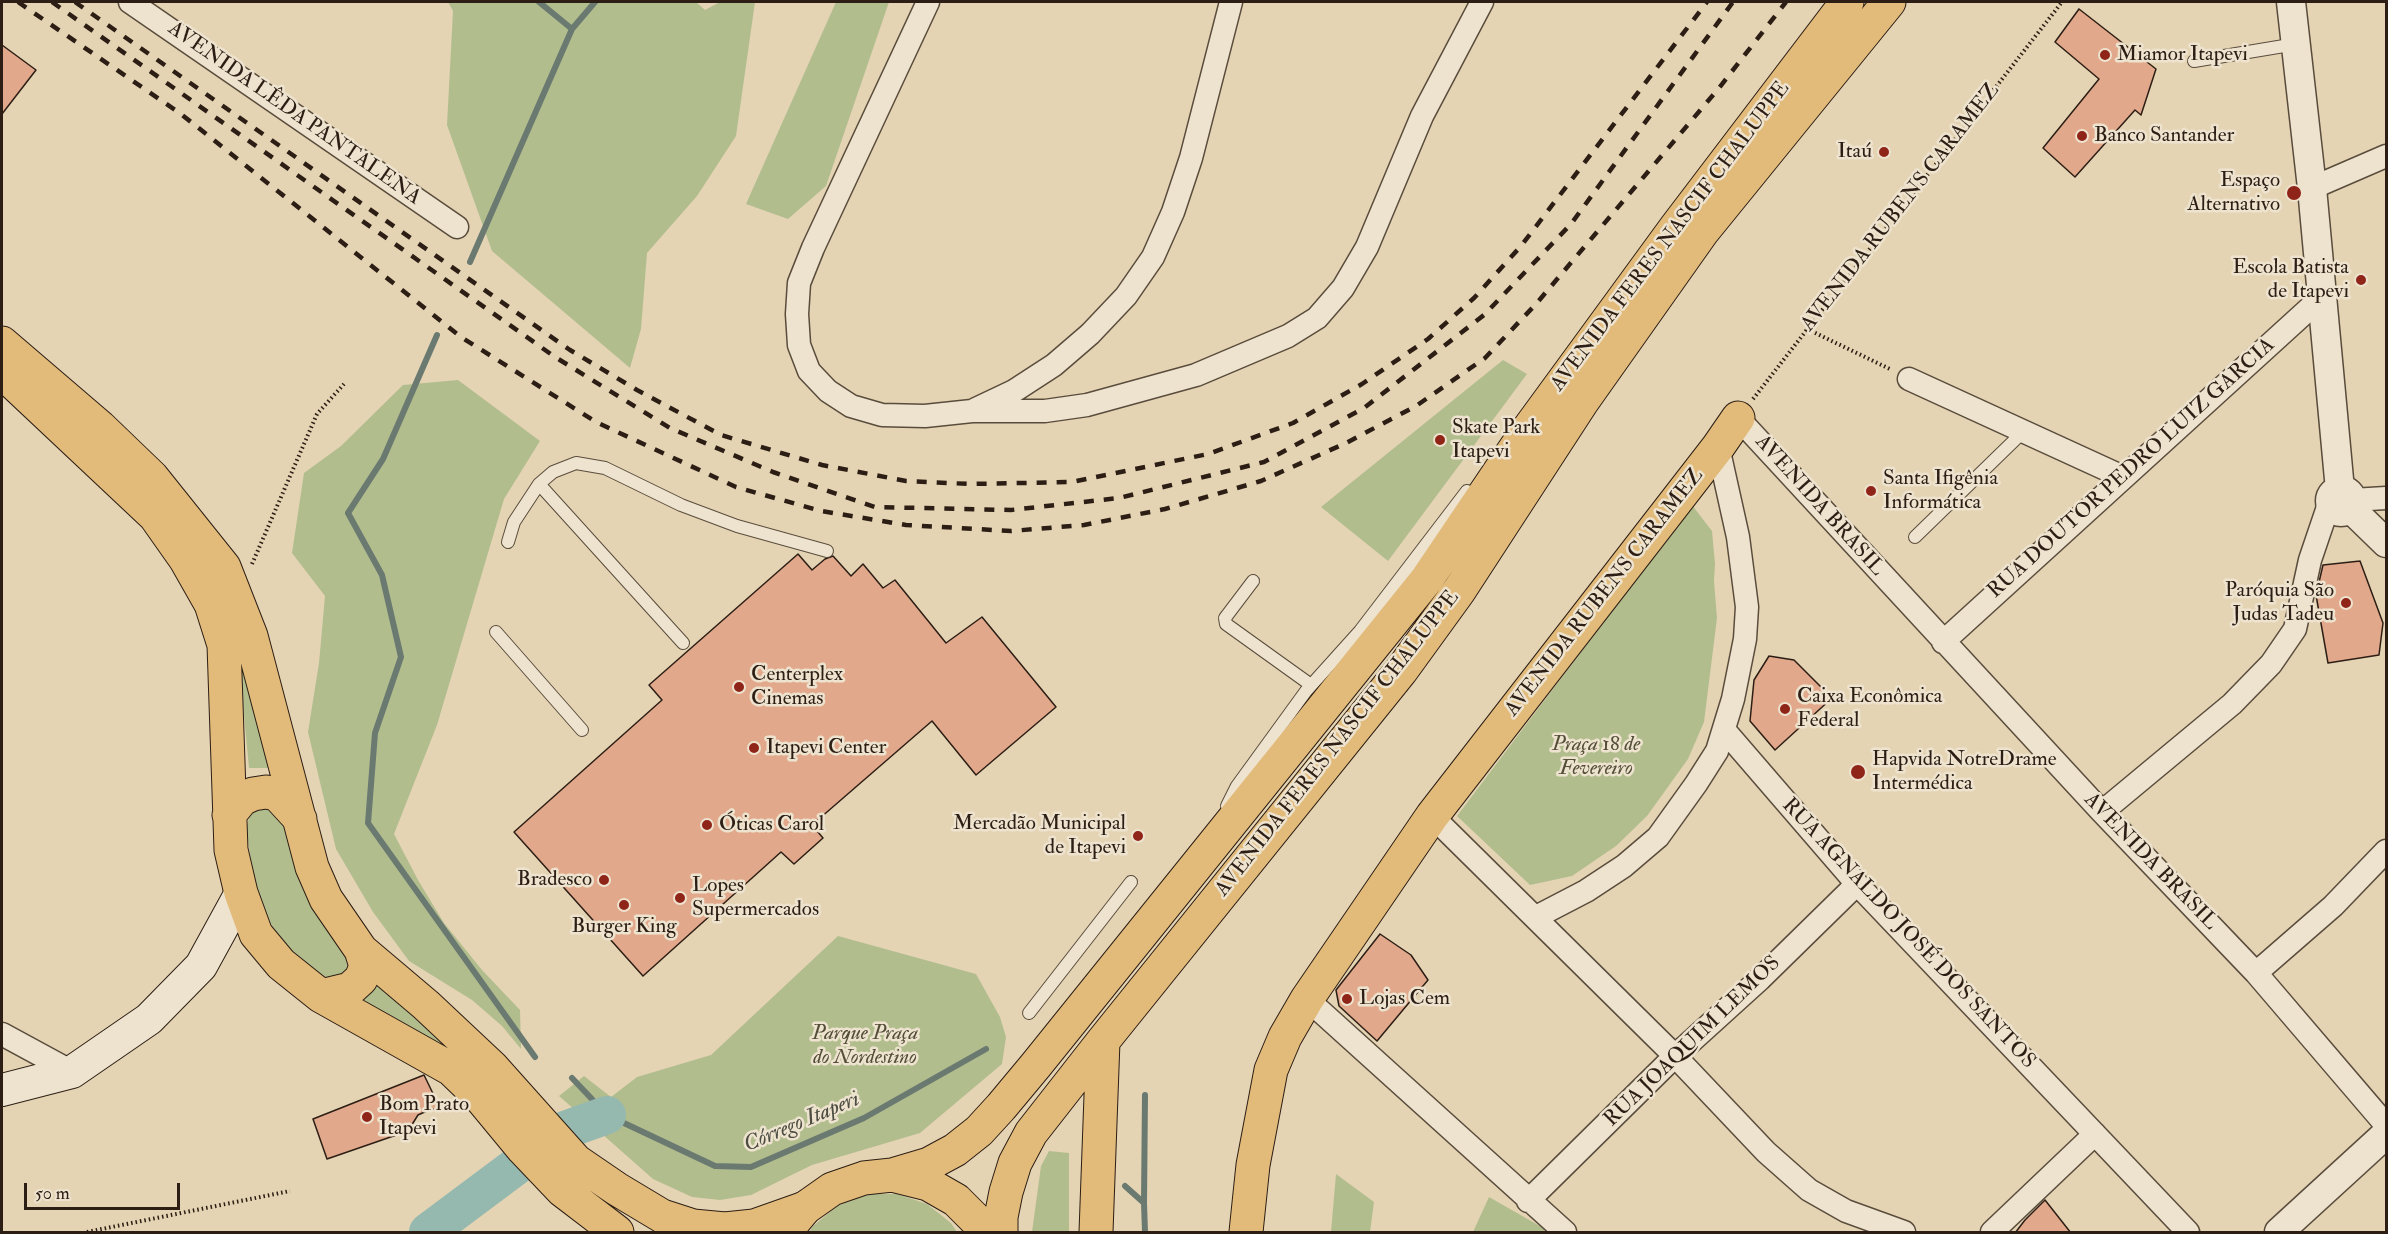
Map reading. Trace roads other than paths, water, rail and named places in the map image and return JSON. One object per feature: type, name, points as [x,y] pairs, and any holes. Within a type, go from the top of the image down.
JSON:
[{"type":"main road","name":"AVENIDA FERES NASCIF CHALUPPE","points":[[892,1175],[929,1164],[955,1150],[986,1123],[1036,1065],[1427,579],[1527,431],[1676,227],[1847,2]]},
{"type":"main road","name":"AVENIDA FERES NASCIF CHALUPPE","points":[[1001,1233],[1001,1217],[1015,1163],[1031,1133],[1401,671],[1459,591],[1582,402],[1696,240],[1889,2]]},
{"type":"main road","points":[[2,343],[100,427],[152,477],[224,567],[250,636],[312,867],[326,899],[361,950],[426,1005],[492,1066],[576,1161],[662,1216],[693,1226],[725,1229],[795,1220],[832,1189],[864,1178],[892,1175],[928,1184],[956,1200],[979,1223],[984,1233]]},
{"type":"main road","points":[[2,372],[110,471],[155,516],[186,560],[211,604],[224,645],[231,850],[241,893],[256,934],[280,964],[321,996],[451,1069],[480,1097],[562,1190],[617,1233]]},
{"type":"main road","name":"AVENIDA RUBENS CARAMEZ","points":[[1246,1233],[1253,1165],[1271,1070],[1285,1037],[1307,999],[1432,816],[1718,447],[1738,418]]},
{"type":"main road","points":[[229,815],[242,799],[266,792],[277,794],[300,819]]},
{"type":"main road","points":[[2,1090],[72,1072],[149,1019],[201,966],[241,893]]},
{"type":"main road","points":[[321,996],[350,989],[361,979],[366,966],[361,950]]},
{"type":"main road","points":[[1096,1233],[1103,1041]]},
{"type":"street","name":"AVENIDA LÊDA PANTALENA","points":[[130,2],[457,227]]},
{"type":"street","points":[[928,2],[813,248],[799,283],[797,314],[799,345],[809,371],[828,391],[851,406],[882,414],[925,416],[972,411],[1045,411],[1086,405],[1196,375],[1288,336],[1317,318],[1343,288],[1367,247],[1422,116],[1482,2]]},
{"type":"street","points":[[972,411],[1014,391],[1054,365],[1090,334],[1125,296],[1153,257],[1173,212],[1191,158],[1231,2]]},
{"type":"street","points":[[2102,812],[2232,704],[2271,664],[2295,629],[2310,560],[2343,500],[2291,2]]},
{"type":"street","points":[[2312,189],[2386,156]]},
{"type":"street","name":"RUA DOUTOR PEDRO LUIZ GARCIA","points":[[1943,642],[2322,297]]},
{"type":"street","points":[[1909,379],[2123,477]]},
{"type":"street","name":"AVENIDA BRASIL","points":[[1738,418],[1943,642],[2256,973],[2386,1125]]},
{"type":"street","points":[[1536,917],[1586,891],[1624,866],[1658,837],[1717,751],[1725,731],[1745,639],[1747,607],[1738,537],[1718,447]]},
{"type":"street","points":[[2343,500],[2386,498]]},
{"type":"street","points":[[2343,500],[2386,543]]},
{"type":"street","name":"RUA AGNALDO JOSÉ DOS SANTOS","points":[[1725,731],[1857,884],[2188,1233]]},
{"type":"street","points":[[1432,816],[1675,1056],[1766,1152],[1809,1190],[1845,1211],[1904,1233]]},
{"type":"street","points":[[2256,973],[2333,906],[2386,851]]},
{"type":"street","name":"RUA JOAQUIM LEMOS","points":[[1528,1201],[1675,1056],[1760,979],[1857,884]]},
{"type":"street","points":[[1307,999],[1565,1233]]},
{"type":"street","points":[[2,1034],[72,1072]]},
{"type":"street","points":[[1992,1233],[2095,1134]]},
{"type":"street","points":[[2279,1233],[2386,1134]]},
{"type":"lane","points":[[2194,61],[2297,44]]},
{"type":"lane","points":[[1491,462],[1527,431]]},
{"type":"lane","points":[[1916,537],[2024,431]]},
{"type":"lane","points":[[508,542],[513,522],[539,484],[553,472],[576,463],[591,464],[618,474],[681,505],[737,526],[827,551]]},
{"type":"lane","points":[[1200,859],[1237,786],[1311,685],[1360,631],[1476,479]]},
{"type":"lane","points":[[539,484],[683,643]]},
{"type":"lane","points":[[1253,581],[1225,618],[1226,624],[1311,685]]},
{"type":"lane","points":[[496,632],[582,730]]},
{"type":"lane","points":[[1029,1013],[1131,882]]},
{"type":"waterway","points":[[539,2],[572,29],[595,2]]},
{"type":"waterway","points":[[470,262],[572,29]]},
{"type":"waterway","points":[[437,335],[383,459],[348,513],[382,575],[401,657],[375,733],[368,823],[535,1057]]},
{"type":"waterway","name":"Córrego Itaperi","points":[[572,1078],[607,1115],[715,1166],[751,1167],[864,1118],[986,1049]]},
{"type":"waterway","points":[[1144,1203],[1145,1095]]},
{"type":"waterway","points":[[565,1130],[607,1115]]},
{"type":"waterway","points":[[428,1232],[519,1164]]},
{"type":"waterway","name":"Córrego Itaperi","points":[[1125,1186],[1144,1203],[1145,1232]]},
{"type":"railway","points":[[18,2],[181,114],[461,337],[596,422],[736,487],[821,511],[906,525],[1011,531],[1084,525],[1165,509],[1261,481],[1346,443],[1416,406],[1485,358],[1536,304],[1719,88],[1786,2]]},
{"type":"railway","points":[[52,2],[555,357],[670,428],[773,472],[875,507],[1011,510],[1119,498],[1264,462],[1364,408],[1484,315],[1571,224],[1733,2]]},
{"type":"railway","points":[[75,2],[570,350],[637,390],[721,435],[822,465],[906,481],[970,484],[1072,482],[1208,454],[1293,423],[1362,384],[1428,339],[1474,298],[1521,246],[1707,2]]},
{"type":"place","name":"Miamor Itapevi","points":[[2105,55]]},
{"type":"place","name":"Banco Santander","points":[[2082,136]]},
{"type":"place","name":"Itaú","points":[[1884,152]]},
{"type":"place","name":"Espaço Alternativo","points":[[2294,193]]},
{"type":"place","name":"Escola Batista de Itapevi","points":[[2361,280]]},
{"type":"place","name":"Skate Park Itapevi","points":[[1440,440]]},
{"type":"place","name":"Santa Ifigênia Informática","points":[[1871,491]]},
{"type":"place","name":"Paróquia São Judas Tadeu","points":[[2346,603]]},
{"type":"place","name":"Centerplex Cinemas","points":[[739,687]]},
{"type":"place","name":"Caixa Econômica Federal","points":[[1785,709]]},
{"type":"place","name":"Itapevi Center","points":[[754,748]]},
{"type":"place","name":"Hapvida NotreDrame Intermédica","points":[[1858,772]]},
{"type":"place","name":"Óticas Carol","points":[[707,825]]},
{"type":"place","name":"Mercadão Municipal de Itapevi","points":[[1138,836]]},
{"type":"place","name":"Bradesco","points":[[604,880]]},
{"type":"place","name":"Lopes Supermercados","points":[[680,898]]},
{"type":"place","name":"Burger King","points":[[624,905]]},
{"type":"place","name":"Lojas Cem","points":[[1347,999]]},
{"type":"place","name":"Bom Prato Itapevi","points":[[367,1117]]},
{"type":"park label","name":"Praça 18 de Fevereiro","points":[[1596,757]]},
{"type":"park label","name":"Parque Praça do Nordestino","points":[[865,1046]]}]
